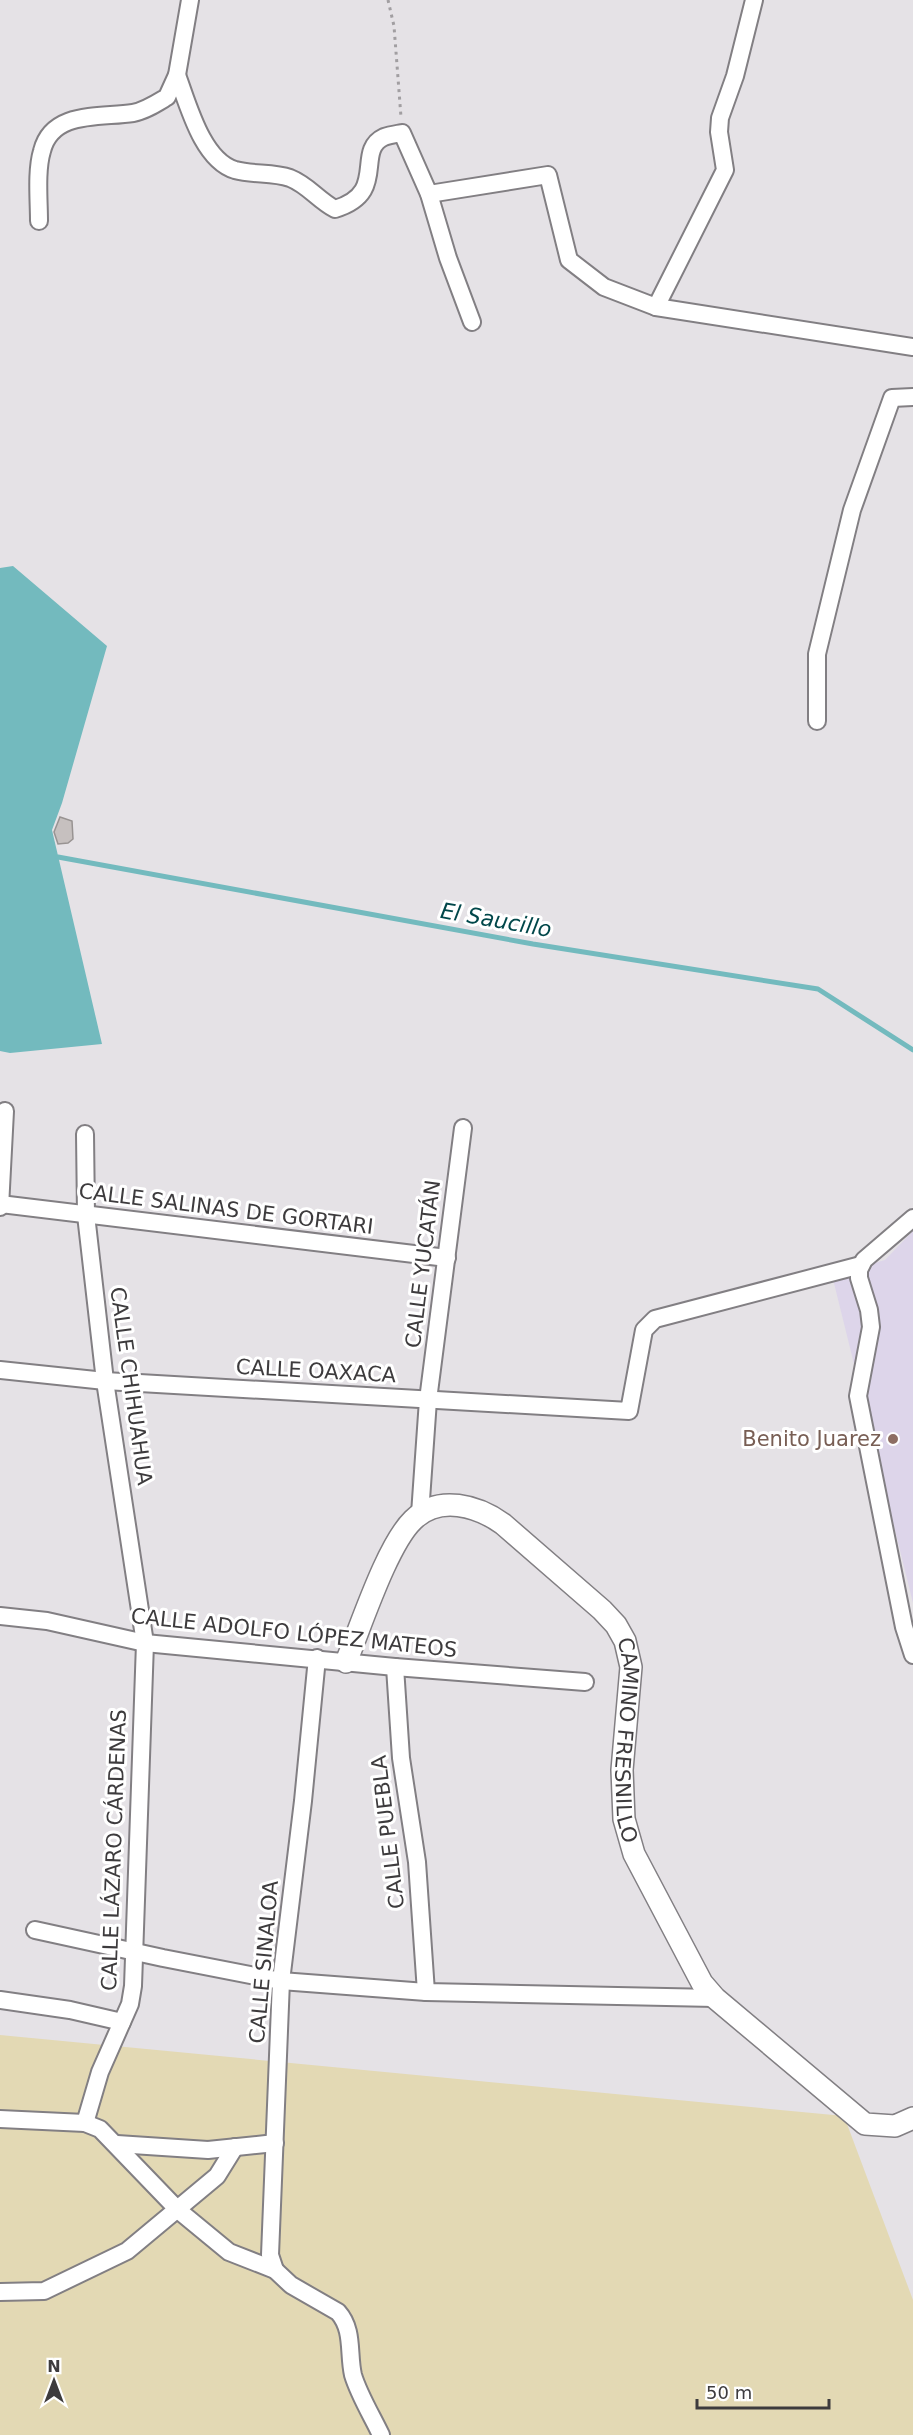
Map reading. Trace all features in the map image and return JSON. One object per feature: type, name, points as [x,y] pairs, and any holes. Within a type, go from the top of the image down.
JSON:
[{"type":"street","points":[[39,221],[41,153],[46,138],[56,128],[77,118],[135,112],[167,97],[177,75],[190,0]]},
{"type":"street","points":[[656,307],[725,170],[719,132],[720,118],[735,76],[754,0]]},
{"type":"street","points":[[177,75],[191,112],[213,156],[235,170],[289,178],[307,187],[320,201],[335,209],[355,202],[364,192],[373,147],[378,141],[386,136],[402,133],[429,194],[448,258],[472,322]]},
{"type":"street","points":[[429,194],[548,175],[569,260],[604,287],[656,307],[913,347]]},
{"type":"street","points":[[817,721],[818,654],[852,510],[892,398],[913,397]]},
{"type":"street","points":[[0,1206],[5,1112]]},
{"type":"street","name":"CALLE YUCATÁN","points":[[420,1514],[428,1400],[464,1128]]},
{"type":"street","name":"CALLE CHIHUAHUA","points":[[85,1134],[86,1215],[105,1381],[145,1643]]},
{"type":"street","name":"CALLE SALINAS DE GORTARI","points":[[0,1206],[447,1258]]},
{"type":"street","points":[[913,1218],[861,1265],[859,1278],[869,1310],[870,1327],[858,1396],[904,1628],[913,1655]]},
{"type":"street","name":"CALLE OAXACA","points":[[0,1370],[105,1381],[629,1411],[644,1330],[655,1319],[861,1265]]},
{"type":"street","name":"CAMINO FRESNILLO","points":[[420,1514],[430,1509],[457,1505],[486,1512],[584,1594],[616,1625],[625,1641],[631,1667],[622,1770],[624,1819],[634,1854],[702,1983],[715,1998],[865,2124],[895,2126],[913,2118]]},
{"type":"street","points":[[346,1662],[392,1552],[406,1528],[420,1514]]},
{"type":"street","name":"CALLE ADOLFO LÓPEZ MATEOS","points":[[0,1616],[47,1621],[145,1643],[395,1667],[585,1682]]},
{"type":"street","name":"CALLE LÁZARO CÁRDENAS","points":[[86,2123],[100,2072],[130,2004],[133,1986],[145,1643]]},
{"type":"street","name":"CALLE SINALOA","points":[[275,2270],[270,2255],[281,1981],[303,1801],[317,1658]]},
{"type":"street","name":"CALLE PUEBLA","points":[[395,1667],[401,1758],[417,1862],[426,1992]]},
{"type":"street","points":[[34,1930],[281,1981],[426,1992],[715,1998]]},
{"type":"street","points":[[0,2000],[70,2010],[122,2022]]},
{"type":"street","points":[[0,2119],[86,2123],[100,2129],[117,2144],[178,2210],[229,2252],[275,2270],[291,2285],[338,2312],[344,2318],[349,2333],[353,2375],[381,2435]]},
{"type":"street","points":[[117,2144],[208,2150],[275,2143]]},
{"type":"street","points":[[0,2292],[44,2291],[127,2251],[217,2176],[235,2147]]},
{"type":"path","points":[[388,0],[394,26],[402,133]]},
{"type":"shaded area","name":"Benito Juarez","points":[[913,1231],[913,1603],[832,1275],[885,1260]]},
{"type":"sand","points":[[0,2035],[844,2116],[913,2300],[913,2435],[0,2435]]},
{"type":"water","points":[[13,566],[107,646],[62,803],[52,830],[102,1044],[10,1053],[0,1051],[0,568]]},
{"type":"building","points":[[60,817],[72,821],[73,839],[68,843],[58,844],[54,832]]},
{"type":"waterway","name":"El Saucillo","points":[[58,857],[533,944],[818,989],[913,1050]]},
{"type":"place","name":"Benito Juarez","points":[[893,1439]]}]
